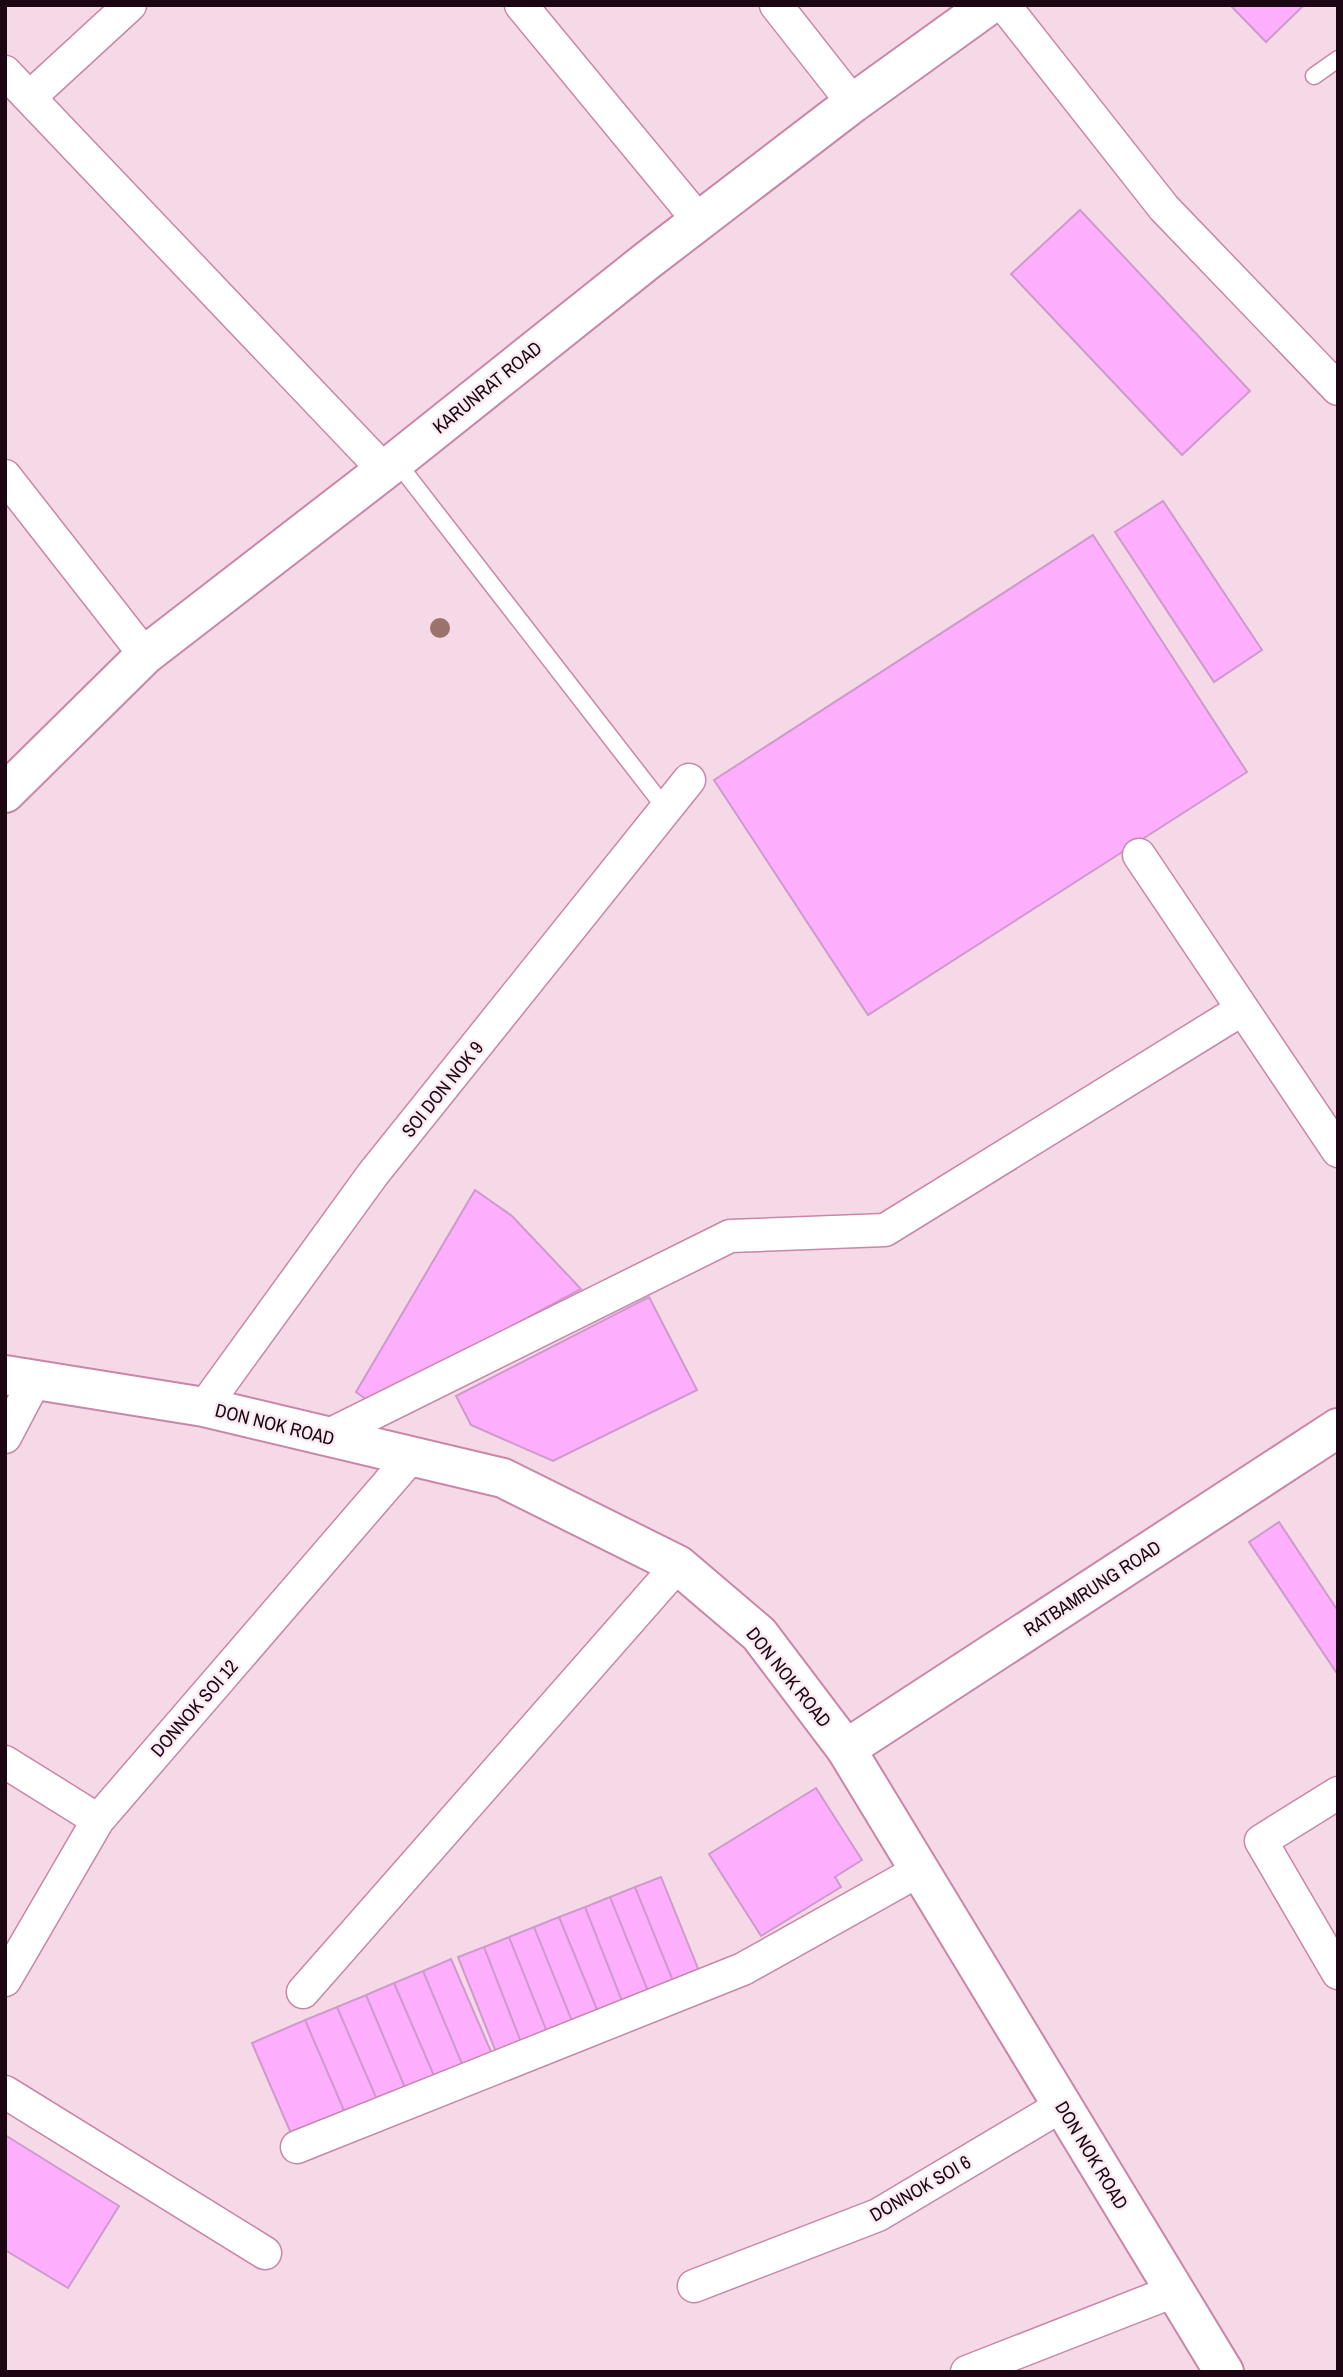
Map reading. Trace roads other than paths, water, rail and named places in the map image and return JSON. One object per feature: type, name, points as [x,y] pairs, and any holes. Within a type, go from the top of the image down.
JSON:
[{"type":"street","points":[[30,97],[130,5]]},
{"type":"street","points":[[521,5],[701,222]]},
{"type":"street","points":[[776,5],[853,103]]},
{"type":"street","points":[[989,7],[1164,208],[1338,389]]},
{"type":"street","name":"KARUNRAT ROAD","points":[[5,793],[145,655],[390,466],[616,285],[853,103],[989,7]]},
{"type":"street","points":[[5,72],[390,466]]},
{"type":"street","points":[[5,476],[145,655]]},
{"type":"street","name":"SOI DON NOK 9","points":[[204,1407],[373,1174],[689,780]]},
{"type":"street","points":[[1139,855],[1338,1152]]},
{"type":"street","points":[[326,1437],[730,1236],[885,1230],[1241,1010]]},
{"type":"street","points":[[5,1437],[20,1378]]},
{"type":"street","name":"DON NOK ROAD","points":[[20,1378],[204,1407],[503,1478],[678,1565],[759,1634],[846,1749],[1224,2372]]},
{"type":"street","name":"RATBAMRUNG ROAD","points":[[846,1749],[1338,1428]]},
{"type":"street","name":"DONNOK SOI 12","points":[[5,1980],[98,1820],[411,1457]]},
{"type":"street","points":[[303,1992],[678,1565]]},
{"type":"street","points":[[5,1762],[98,1820]]},
{"type":"street","points":[[1338,1793],[1261,1841],[1338,1973]]},
{"type":"street","points":[[297,2147],[743,1969],[918,1871]]},
{"type":"street","points":[[5,2092],[265,2253]]},
{"type":"street","name":"DONNOK SOI 6","points":[[694,2286],[878,2215],[1061,2106]]},
{"type":"street","points":[[967,2372],[1174,2291]]},
{"type":"lane","points":[[1314,76],[1338,59]]},
{"type":"lane","points":[[390,466],[666,809]]}]
